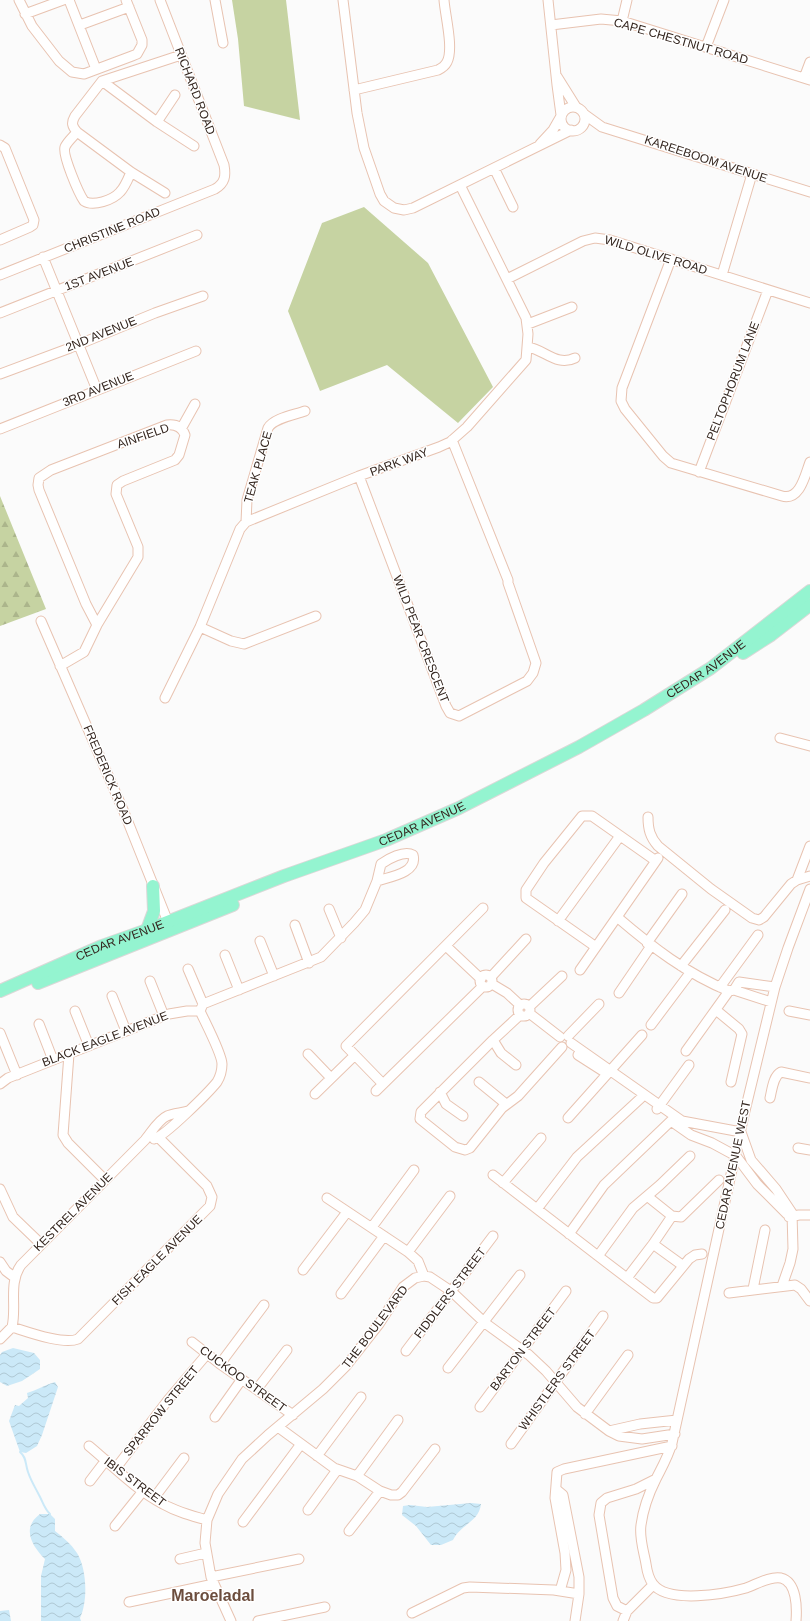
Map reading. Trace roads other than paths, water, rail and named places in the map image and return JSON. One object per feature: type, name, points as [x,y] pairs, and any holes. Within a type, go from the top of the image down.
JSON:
[{"type":"main road","name":"CEDAR AVENUE","points":[[0,999],[284,876],[386,840],[459,808],[523,776],[615,727],[700,675],[810,591]]},
{"type":"main road","name":"CEDAR AVENUE","points":[[0,991],[102,946],[147,930],[169,926],[407,835],[467,809],[538,774],[622,728],[703,680],[770,635],[810,605]]},
{"type":"main road","points":[[147,930],[154,911],[153,886]]},
{"type":"street","points":[[19,0],[32,26],[59,61],[68,70],[76,73],[84,74],[135,55],[142,45],[141,36],[127,3],[80,25]]},
{"type":"street","points":[[25,14],[63,0]]},
{"type":"street","points":[[69,0],[96,69]]},
{"type":"street","name":"RICHARD ROAD","points":[[160,0],[224,165],[225,176],[222,183]]},
{"type":"street","points":[[215,0],[223,44]]},
{"type":"street","points":[[343,0],[354,90],[364,148],[380,194],[384,201],[394,208],[404,210],[414,208],[540,145],[582,126],[584,114],[576,107],[556,75]]},
{"type":"street","points":[[354,90],[438,70],[445,66],[450,53],[444,0]]},
{"type":"street","points":[[548,0],[556,85],[561,120],[564,127],[571,130]]},
{"type":"street","points":[[622,21],[627,0]]},
{"type":"street","points":[[706,47],[724,0]]},
{"type":"street","name":"CAPE CHESTNUT ROAD","points":[[551,25],[601,19],[622,21],[807,79]]},
{"type":"street","points":[[131,172],[122,189],[116,195],[93,204],[84,201],[64,151],[75,128],[75,116],[102,81],[181,55]]},
{"type":"street","points":[[807,79],[810,62]]},
{"type":"street","points":[[102,81],[157,122],[194,146]]},
{"type":"street","points":[[157,122],[175,95]]},
{"type":"street","points":[[540,145],[553,130],[566,109],[576,107]]},
{"type":"street","name":"KAREEBOOM AVENUE","points":[[584,114],[602,127]]},
{"type":"street","name":"KAREEBOOM AVENUE","points":[[582,126],[602,127],[810,192]]},
{"type":"street","points":[[75,128],[131,172],[165,193]]},
{"type":"street","points":[[0,144],[5,148],[34,220],[33,225],[30,227],[0,240]]},
{"type":"street","points":[[494,168],[513,207]]},
{"type":"street","points":[[722,275],[752,174]]},
{"type":"street","name":"CHRISTINE ROAD","points":[[0,275],[215,189],[222,183]]},
{"type":"street","name":"PARK WAY","points":[[246,522],[359,476],[439,447],[452,440],[461,434],[526,360],[528,347],[528,324],[524,313],[460,185]]},
{"type":"street","name":"1ST AVENUE","points":[[0,313],[197,235]]},
{"type":"street","name":"WILD OLIVE ROAD","points":[[507,279],[583,241],[595,238],[610,240],[810,303]]},
{"type":"street","points":[[43,257],[97,390]]},
{"type":"street","points":[[671,259],[622,388],[621,401],[625,409],[668,460],[674,464],[699,472],[788,497],[794,495],[801,487],[810,462]]},
{"type":"street","name":"PELTOPHORUM LANE","points":[[699,472],[768,290]]},
{"type":"street","name":"2ND AVENUE","points":[[0,374],[155,312],[203,296]]},
{"type":"street","points":[[528,324],[572,306]]},
{"type":"street","points":[[528,347],[539,350],[557,360],[564,362],[575,358]]},
{"type":"street","name":"3RD AVENUE","points":[[0,429],[196,351]]},
{"type":"street","points":[[181,429],[195,404]]},
{"type":"street","name":"TEAK PLACE","points":[[246,522],[247,500],[269,426],[277,421],[305,411]]},
{"type":"street","name":"AINFIELD","points":[[60,666],[84,653],[97,625],[137,561],[139,555],[138,547],[116,494],[117,485],[176,460],[185,440],[185,435],[176,425],[167,425],[51,470],[39,478],[39,490],[86,604],[97,625]]},
{"type":"street","name":"WILD PEAR CRESCENT","points":[[359,476],[446,706],[450,713],[456,716],[462,715],[527,681],[536,667],[535,657],[508,583],[505,581],[496,554],[484,528],[485,524],[452,440]]},
{"type":"street","points":[[165,698],[200,627],[240,529],[246,522]]},
{"type":"street","points":[[200,627],[237,644],[244,644],[316,616]]},
{"type":"street","name":"FREDERICK ROAD","points":[[41,621],[124,812],[169,926]]},
{"type":"street","points":[[780,738],[810,746]]},
{"type":"street","points":[[580,970],[657,860],[592,816],[582,816],[544,863],[526,890],[526,898],[596,947]]},
{"type":"street","points":[[648,817],[650,834],[658,846],[711,889],[752,918],[759,920],[764,917],[791,884],[797,880],[810,876]]},
{"type":"street","points":[[558,920],[620,836]]},
{"type":"street","points":[[797,880],[810,846]]},
{"type":"street","name":"BLACK EAGLE AVENUE","points":[[0,1084],[17,1074],[52,1060],[164,1016],[202,1007],[239,990],[321,957],[341,938],[365,910],[377,881]]},
{"type":"street","name":"CEDAR AVENUE WEST","points":[[656,1479],[672,1446],[740,1132],[771,1002],[788,948],[810,889]]},
{"type":"street","points":[[618,993],[682,894]]},
{"type":"street","points":[[329,908],[341,938]]},
{"type":"street","points":[[383,1084],[346,1046],[483,908]]},
{"type":"street","points":[[681,966],[725,910]]},
{"type":"street","points":[[617,917],[649,944],[690,973],[720,987],[771,1002]]},
{"type":"street","points":[[295,925],[309,963]]},
{"type":"street","points":[[720,987],[758,935]]},
{"type":"street","points":[[376,1091],[489,983],[526,939]]},
{"type":"street","points":[[260,941],[274,976]]},
{"type":"street","points":[[446,946],[504,997],[659,1107],[692,1135],[712,1143],[736,1156],[764,1192],[776,1197]]},
{"type":"street","points":[[225,955],[239,990]]},
{"type":"street","points":[[145,1140],[154,1140],[159,1138],[216,1082],[222,1069],[220,1057],[188,969]]},
{"type":"street","points":[[651,1025],[690,973]]},
{"type":"street","points":[[562,976],[523,1010],[440,1092],[421,1112],[420,1119],[460,1150],[470,1148],[506,1104],[518,1096],[599,1004]]},
{"type":"street","points":[[150,981],[164,1016]]},
{"type":"street","points":[[686,1051],[739,982],[775,988]]},
{"type":"street","points":[[112,996],[126,1031]]},
{"type":"street","points":[[716,1010],[740,1029],[742,1034],[731,1082]]},
{"type":"street","points":[[74,1011],[90,1046]]},
{"type":"street","points":[[788,1011],[810,1015]]},
{"type":"street","points":[[39,1024],[52,1060]]},
{"type":"street","points":[[0,1032],[17,1074]]},
{"type":"street","points":[[568,1118],[642,1035]]},
{"type":"street","points":[[492,1040],[501,1053],[516,1066]]},
{"type":"street","points":[[69,1054],[63,1135],[68,1143],[105,1180]]},
{"type":"street","points":[[308,1054],[331,1078]]},
{"type":"street","points":[[315,1094],[355,1055]]},
{"type":"street","points":[[659,1107],[690,1065]]},
{"type":"street","points":[[609,1072],[642,1097],[659,1107]]},
{"type":"street","points":[[770,1098],[775,1078],[778,1073],[781,1072],[810,1078]]},
{"type":"street","points":[[479,1082],[506,1104]]},
{"type":"street","points":[[440,1092],[446,1104],[463,1116]]},
{"type":"street","points":[[537,1209],[577,1156],[642,1097]]},
{"type":"street","name":"KESTREL AVENUE","points":[[14,1277],[21,1265],[145,1140],[166,1116],[188,1111]]},
{"type":"street","points":[[673,1119],[740,1132],[747,1152],[791,1218],[792,1255],[782,1286]]},
{"type":"street","points":[[569,1234],[610,1180],[673,1119]]},
{"type":"street","name":"FISH EAGLE AVENUE","points":[[12,1327],[57,1339],[78,1339],[210,1206],[212,1197],[207,1186],[159,1138]]},
{"type":"street","points":[[503,1183],[541,1138]]},
{"type":"street","points":[[798,1148],[810,1150]]},
{"type":"street","points":[[598,1256],[631,1210],[690,1156]]},
{"type":"street","points":[[747,1172],[755,1165]]},
{"type":"street","points":[[372,1227],[414,1170]]},
{"type":"street","points":[[493,1175],[653,1298],[657,1298],[682,1265],[691,1257],[702,1254]]},
{"type":"street","points":[[647,1196],[672,1216],[678,1217],[684,1215],[719,1180]]},
{"type":"street","points":[[0,1189],[13,1217],[41,1244]]},
{"type":"street","points":[[408,1252],[450,1196]]},
{"type":"street","points":[[327,1198],[408,1252],[418,1261],[424,1276],[438,1281],[483,1321],[524,1350],[541,1366],[585,1414],[609,1431],[619,1436],[642,1438],[674,1434]]},
{"type":"street","points":[[303,1270],[347,1212]]},
{"type":"street","points":[[791,1218],[810,1215]]},
{"type":"street","points":[[627,1278],[672,1216]]},
{"type":"street","points":[[753,1289],[765,1230]]},
{"type":"street","points":[[341,1294],[384,1236]]},
{"type":"street","name":"FIDDLERS STREET","points":[[406,1351],[494,1236]]},
{"type":"street","points":[[653,1244],[682,1265]]},
{"type":"street","points":[[0,1262],[6,1271],[14,1277],[15,1305],[12,1327],[0,1339]]},
{"type":"street","points":[[448,1368],[520,1275]]},
{"type":"street","name":"THE BOULEVARD","points":[[231,1621],[212,1581],[206,1553],[205,1533],[207,1520],[218,1494],[234,1469],[254,1448],[323,1389],[346,1366],[379,1324],[404,1287],[415,1278],[424,1276]]},
{"type":"street","points":[[729,1293],[782,1286],[798,1286],[810,1301]]},
{"type":"street","name":"BARTON STREET","points":[[480,1407],[524,1350],[566,1291]]},
{"type":"street","points":[[220,1364],[264,1305]]},
{"type":"street","name":"WHISTLERS STREET","points":[[511,1444],[603,1316]]},
{"type":"street","name":"CUCKOO STREET","points":[[192,1342],[220,1364],[293,1415]]},
{"type":"street","points":[[257,1389],[287,1350]]},
{"type":"street","name":"SPARROW STREET","points":[[116,1468],[168,1400],[207,1354]]},
{"type":"street","points":[[585,1414],[628,1355]]},
{"type":"street","points":[[215,1417],[242,1379]]},
{"type":"street","points":[[317,1456],[361,1397]]},
{"type":"street","points":[[357,1476],[398,1420]]},
{"type":"street","points":[[609,1431],[640,1424],[677,1420]]},
{"type":"street","points":[[278,1427],[337,1470],[357,1476],[380,1491],[391,1496],[398,1495],[407,1486],[435,1449]]},
{"type":"street","points":[[243,1522],[301,1444]]},
{"type":"street","name":"IBIS STREET","points":[[89,1446],[143,1491],[154,1498],[179,1512],[207,1520]]},
{"type":"street","points":[[560,1591],[566,1570],[565,1553],[555,1498],[557,1490],[556,1475],[559,1470],[672,1446]]},
{"type":"street","points":[[154,1498],[184,1458]]},
{"type":"street","points":[[90,1481],[106,1460]]},
{"type":"street","points":[[308,1510],[337,1470]]},
{"type":"street","points":[[656,1479],[645,1509],[640,1532],[647,1571],[653,1585],[668,1594],[685,1596],[718,1594],[739,1590],[771,1579],[780,1578],[786,1580],[793,1589],[796,1621]]},
{"type":"street","points":[[627,1611],[617,1606],[613,1598],[599,1520],[599,1510],[602,1503],[607,1498],[636,1489],[656,1479]]},
{"type":"street","points":[[557,1490],[563,1495],[577,1569],[579,1594],[575,1621]]},
{"type":"street","points":[[115,1526],[143,1491]]},
{"type":"street","points":[[349,1531],[380,1491]]},
{"type":"street","points":[[180,1559],[206,1553]]},
{"type":"street","points":[[129,1602],[299,1559]]},
{"type":"street","points":[[566,1570],[577,1569]]},
{"type":"street","points":[[623,1621],[627,1611],[653,1585]]},
{"type":"street","points":[[412,1613],[436,1600],[467,1587],[560,1591],[579,1594]]},
{"type":"street","points":[[258,1621],[325,1607]]},
{"type":"water","points":[[13,1348],[34,1353],[40,1360],[40,1369],[22,1381],[7,1386],[0,1382],[0,1355],[2,1352]]},
{"type":"water","points":[[55,1382],[58,1387],[37,1446],[26,1453],[20,1452],[9,1421],[15,1405],[19,1406],[28,1398],[27,1393]]},
{"type":"water","points":[[471,1503],[481,1504],[477,1515],[460,1530],[453,1540],[441,1545],[431,1545],[416,1526],[402,1515],[403,1506],[410,1505],[427,1507]]},
{"type":"water","points":[[40,1514],[50,1514],[55,1519],[55,1531],[72,1547],[80,1560],[83,1568],[85,1585],[83,1611],[80,1618],[81,1621],[41,1621],[41,1576],[45,1559],[40,1554],[30,1537],[31,1525],[34,1519]]},
{"type":"water","points":[[9,1610],[11,1621],[0,1621],[0,1611]]},
{"type":"waterway","points":[[20,1452],[25,1459],[32,1481],[50,1514]]},
{"type":"district","name":"Maroeladal","points":[[213,1595]]}]
